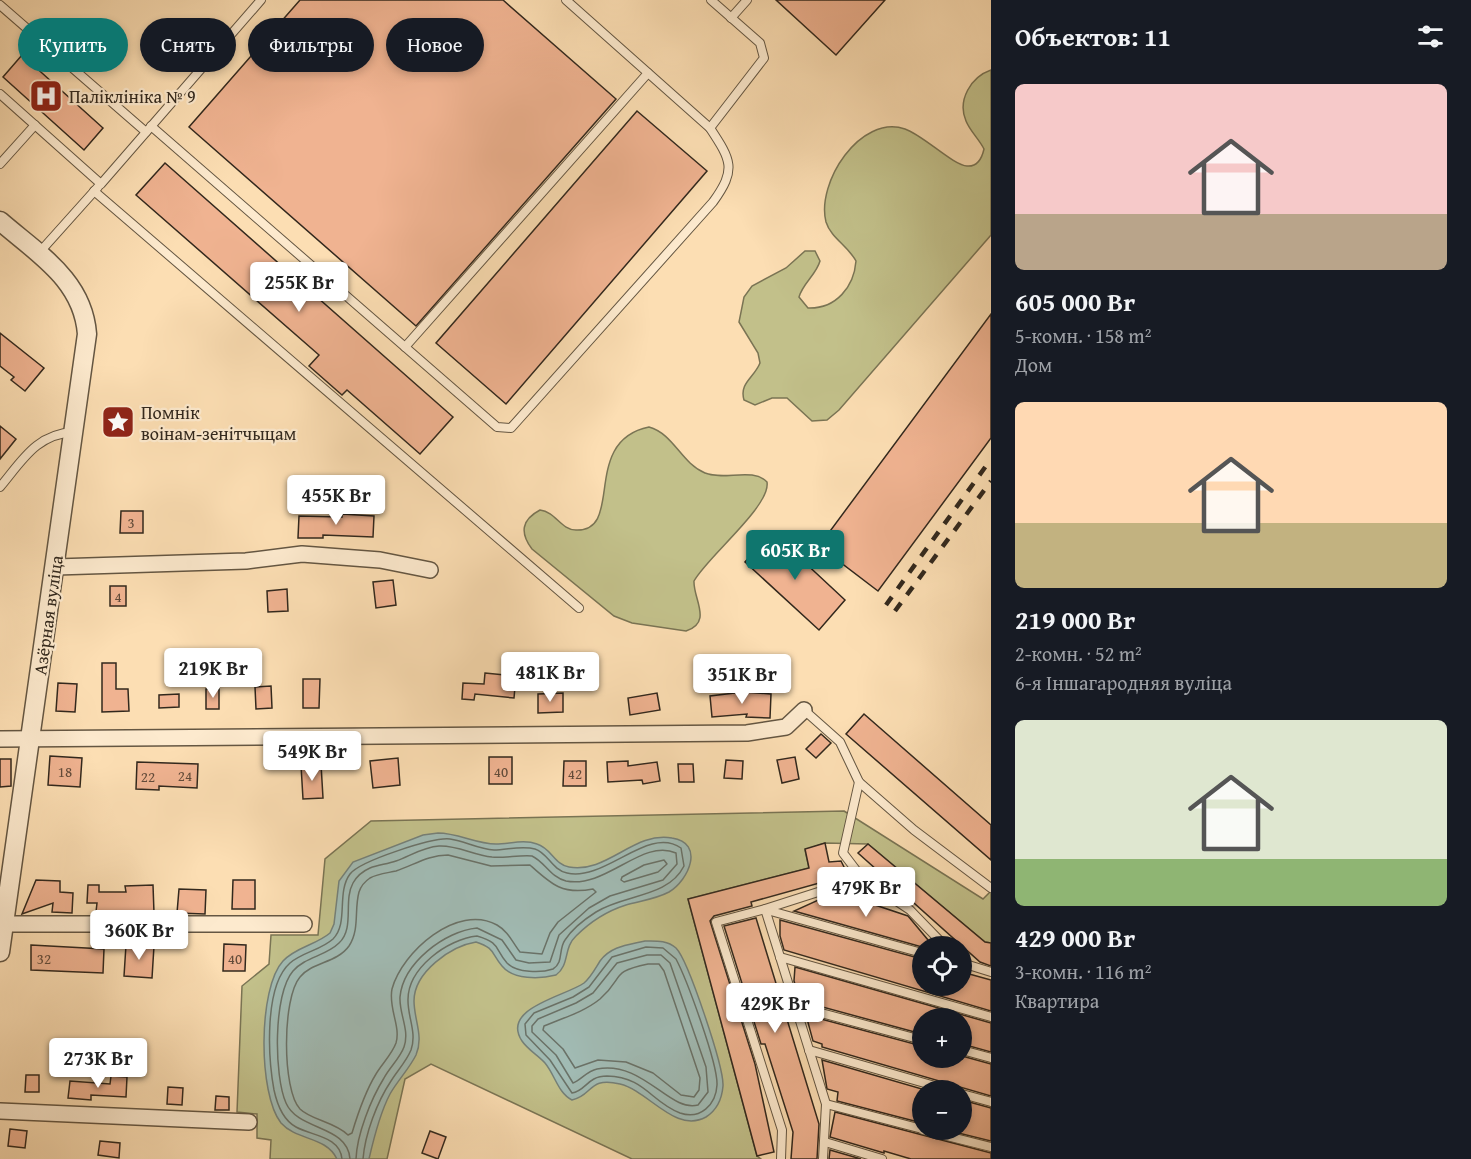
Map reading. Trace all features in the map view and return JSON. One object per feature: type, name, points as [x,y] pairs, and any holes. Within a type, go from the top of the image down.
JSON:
[{"type":"street","points":[[0,221],[38,254]]},
{"type":"street","name":"Азёрная вуліца","points":[[0,952],[2,924],[56,567],[87,334],[84,314],[69,282],[38,254]]},
{"type":"street","points":[[56,567],[246,561],[302,554],[380,560],[430,570]]},
{"type":"street","points":[[0,739],[747,733],[786,726],[804,710]]},
{"type":"street","points":[[2,924],[304,924]]},
{"type":"street","points":[[0,1111],[249,1122]]},
{"type":"lane","points":[[38,254],[261,0]]},
{"type":"lane","points":[[0,5],[149,129],[497,427],[511,428],[724,188],[730,167],[727,153],[710,128],[566,0]]},
{"type":"lane","points":[[710,128],[764,58],[760,43],[711,0]]},
{"type":"lane","points":[[731,18],[747,0]]},
{"type":"lane","points":[[405,347],[648,73]]},
{"type":"lane","points":[[0,94],[101,183]]},
{"type":"lane","points":[[0,164],[35,125]]},
{"type":"lane","points":[[94,191],[579,608]]},
{"type":"lane","points":[[0,487],[39,442],[51,434],[74,432]]},
{"type":"lane","points":[[804,710],[840,742],[859,782],[914,830],[991,888]]},
{"type":"lane","points":[[859,782],[843,853],[862,878],[910,909],[936,936]]},
{"type":"lane","points":[[781,1159],[782,1130],[716,922],[862,878]]},
{"type":"lane","points":[[765,909],[912,950]]},
{"type":"lane","points":[[765,909],[825,1104],[823,1159]]},
{"type":"lane","points":[[780,957],[991,1017]]},
{"type":"lane","points":[[972,966],[991,972]]},
{"type":"lane","points":[[795,1006],[912,1037]]},
{"type":"lane","points":[[809,1050],[914,1080]]},
{"type":"lane","points":[[972,1053],[991,1058]]},
{"type":"lane","points":[[972,1097],[991,1102]]},
{"type":"lane","points":[[825,1104],[912,1126]]},
{"type":"lane","points":[[965,1140],[991,1147]]},
{"type":"lane","points":[[825,1143],[882,1159]]},
{"type":"shaded area","points":[[991,70],[991,235],[839,410],[827,420],[812,421],[787,398],[772,398],[755,405],[744,400],[745,385],[760,363],[758,353],[739,322],[744,297],[752,286],[786,268],[805,251],[815,251],[820,261],[799,297],[808,308],[827,305],[835,300],[842,295],[852,279],[856,261],[828,228],[825,206],[835,171],[845,155],[872,132],[888,127],[912,132],[961,165],[974,165],[981,159],[984,149],[968,125],[963,105],[972,84],[977,78]]},
{"type":"shaded area","points":[[649,427],[665,436],[690,463],[705,473],[721,476],[754,475],[767,482],[766,492],[749,518],[694,581],[700,616],[694,627],[686,631],[632,623],[614,616],[532,549],[524,532],[529,518],[540,510],[546,511],[571,529],[590,527],[598,517],[608,466],[615,449],[628,436]]},
{"type":"shaded area","points":[[844,811],[983,899],[991,891],[991,943],[985,942],[868,844],[825,843],[805,850],[809,868],[688,899],[757,1156],[761,1159],[632,1159],[431,1064],[405,1079],[387,1159],[270,1159],[271,1140],[257,1138],[257,1114],[237,1112],[242,986],[269,964],[271,935],[318,935],[325,859],[371,821]]},
{"type":"water","points":[[438,833],[489,844],[532,843],[542,846],[556,860],[569,867],[596,864],[633,846],[658,838],[682,841],[691,854],[683,879],[669,892],[605,914],[576,936],[569,946],[563,966],[556,975],[535,978],[513,974],[502,966],[490,949],[476,942],[456,949],[436,962],[420,980],[416,990],[414,1008],[419,1041],[416,1055],[386,1101],[369,1159],[337,1159],[326,1146],[288,1129],[281,1123],[273,1109],[268,1089],[264,1041],[269,994],[275,975],[288,956],[330,933],[334,924],[339,881],[353,862],[423,835]]},
{"type":"water","points":[[645,941],[669,944],[676,948],[682,957],[718,1058],[723,1086],[720,1099],[710,1114],[695,1121],[673,1116],[631,1088],[610,1082],[596,1084],[584,1095],[572,1100],[560,1088],[545,1063],[524,1044],[518,1030],[520,1020],[527,1012],[538,1004],[584,983],[609,952]]},
{"type":"building","points":[[300,0],[503,0],[616,99],[416,326],[189,127],[248,59],[248,72],[374,72],[374,18],[284,18]]},
{"type":"building","points":[[776,0],[885,0],[836,55]]},
{"type":"building","name":"Паліклініка № 9","points":[[18,60],[18,72],[41,72],[103,128],[84,150],[3,77]]},
{"type":"building","points":[[637,111],[707,171],[506,404],[436,343]]},
{"type":"building","points":[[165,163],[453,417],[420,454],[347,390],[342,395],[309,366],[319,355],[136,195]]},
{"type":"building","points":[[991,314],[991,438],[878,591],[819,546]]},
{"type":"building","points":[[0,333],[44,368],[25,391],[11,380],[14,377],[0,366]]},
{"type":"building","points":[[0,426],[16,439],[0,459]]},
{"type":"building","points":[[121,511],[143,511],[143,533],[120,533]]},
{"type":"building","points":[[342,514],[374,516],[373,537],[323,535],[323,538],[298,538],[299,516],[342,517]]},
{"type":"building","points":[[772,532],[845,600],[819,630],[745,562]]},
{"type":"building","points":[[393,580],[396,605],[376,608],[373,582]]},
{"type":"building","points":[[110,586],[126,586],[126,606],[110,606]]},
{"type":"building","points":[[287,589],[288,611],[268,612],[267,591]]},
{"type":"building","points":[[102,663],[116,663],[116,689],[128,689],[129,711],[102,712]]},
{"type":"building","points":[[485,673],[516,676],[514,698],[475,694],[474,700],[462,699],[463,683],[484,684]]},
{"type":"building","points":[[303,679],[320,679],[319,708],[303,708]]},
{"type":"building","points":[[58,683],[77,684],[75,712],[56,711]]},
{"type":"building","points":[[271,686],[272,708],[256,709],[255,687]]},
{"type":"building","points":[[206,689],[219,689],[219,709],[206,709]]},
{"type":"building","points":[[743,692],[771,694],[770,718],[746,717],[747,714],[712,717],[710,696]]},
{"type":"building","points":[[563,693],[563,712],[538,713],[538,694]]},
{"type":"building","points":[[657,693],[660,710],[630,715],[628,698]]},
{"type":"building","points":[[179,694],[179,707],[159,708],[159,695]]},
{"type":"building","points":[[864,714],[991,825],[991,860],[846,734]]},
{"type":"building","points":[[821,734],[831,743],[816,758],[806,749]]},
{"type":"building","points":[[50,756],[82,758],[80,787],[48,785]]},
{"type":"building","points":[[489,757],[512,757],[512,784],[489,784]]},
{"type":"building","points":[[795,757],[799,779],[782,783],[777,760]]},
{"type":"building","points":[[398,758],[400,785],[373,788],[370,761]]},
{"type":"building","points":[[0,759],[11,759],[11,786],[0,787]]},
{"type":"building","points":[[726,760],[743,761],[742,779],[724,778]]},
{"type":"building","points":[[564,761],[586,761],[586,786],[563,786]]},
{"type":"building","points":[[628,761],[628,766],[657,762],[660,781],[643,784],[642,780],[608,782],[607,762]]},
{"type":"building","points":[[137,762],[198,764],[197,788],[159,786],[159,790],[136,789]]},
{"type":"building","points":[[321,764],[323,798],[303,799],[301,765]]},
{"type":"building","points":[[678,764],[693,764],[694,782],[679,782]]},
{"type":"building","points":[[825,843],[829,862],[841,861],[848,875],[751,902],[752,906],[714,916],[710,921],[755,1064],[774,1152],[757,1156],[688,899],[809,868],[805,849]]},
{"type":"building","points":[[868,844],[985,942],[991,943],[991,966],[980,962],[972,955],[972,936],[951,936],[858,853]]},
{"type":"building","points":[[36,880],[60,881],[60,892],[73,893],[72,913],[52,912],[53,903],[22,914]]},
{"type":"building","points":[[233,880],[255,880],[255,909],[232,909]]},
{"type":"building","points":[[88,885],[99,885],[99,892],[126,892],[125,886],[153,885],[154,913],[96,912],[97,903],[87,903]]},
{"type":"building","points":[[179,889],[206,890],[205,914],[177,913]]},
{"type":"building","points":[[836,892],[908,916],[925,936],[912,936],[912,944],[794,911]]},
{"type":"building","points":[[756,918],[819,1124],[817,1159],[791,1159],[793,1132],[765,1044],[761,1044],[724,926]]},
{"type":"building","points":[[780,920],[912,956],[912,988],[784,950],[780,936]]},
{"type":"building","points":[[224,944],[246,945],[245,971],[223,971]]},
{"type":"building","points":[[31,945],[104,949],[103,973],[31,970]]},
{"type":"building","points":[[126,945],[154,946],[152,978],[124,976]]},
{"type":"building","points":[[795,967],[938,1008],[912,1008],[912,1031],[804,1002],[803,998],[799,997],[794,981]]},
{"type":"building","points":[[972,975],[991,980],[991,1011],[940,996],[972,996]]},
{"type":"building","points":[[806,1015],[912,1043],[912,1068],[972,1068],[972,1059],[991,1064],[991,1096],[972,1090],[972,1080],[936,1080],[822,1047],[822,1044],[813,1041]]},
{"type":"building","points":[[972,1018],[991,1023],[991,1052],[972,1047]]},
{"type":"building","points":[[822,1060],[912,1086],[912,1120],[837,1101],[838,1092],[827,1089]]},
{"type":"building","points":[[26,1075],[39,1075],[39,1092],[25,1092]]},
{"type":"building","points":[[111,1076],[127,1077],[126,1097],[91,1095],[91,1100],[68,1098],[70,1081],[110,1084]]},
{"type":"building","points":[[168,1087],[183,1088],[182,1105],[167,1104]]},
{"type":"building","points":[[216,1096],[229,1097],[229,1110],[215,1110]]},
{"type":"building","points":[[972,1103],[991,1108],[991,1141],[972,1136]]},
{"type":"building","points":[[835,1112],[912,1132],[912,1140],[942,1140],[991,1153],[991,1159],[911,1159],[830,1137]]},
{"type":"building","points":[[10,1129],[27,1131],[25,1148],[8,1146]]},
{"type":"building","points":[[430,1131],[446,1137],[438,1159],[422,1153]]},
{"type":"building","points":[[100,1141],[120,1143],[119,1158],[98,1155]]},
{"type":"building","points":[[830,1150],[861,1159],[829,1159]]},
{"type":"railway","points":[[886,605],[991,459]]},
{"type":"railway","points":[[895,611],[991,481]]},
{"type":"place","name":"Паліклініка № 9","points":[[46,96]]},
{"type":"place","name":"Помнік воінам-зенітчыцам","points":[[118,422]]}]
